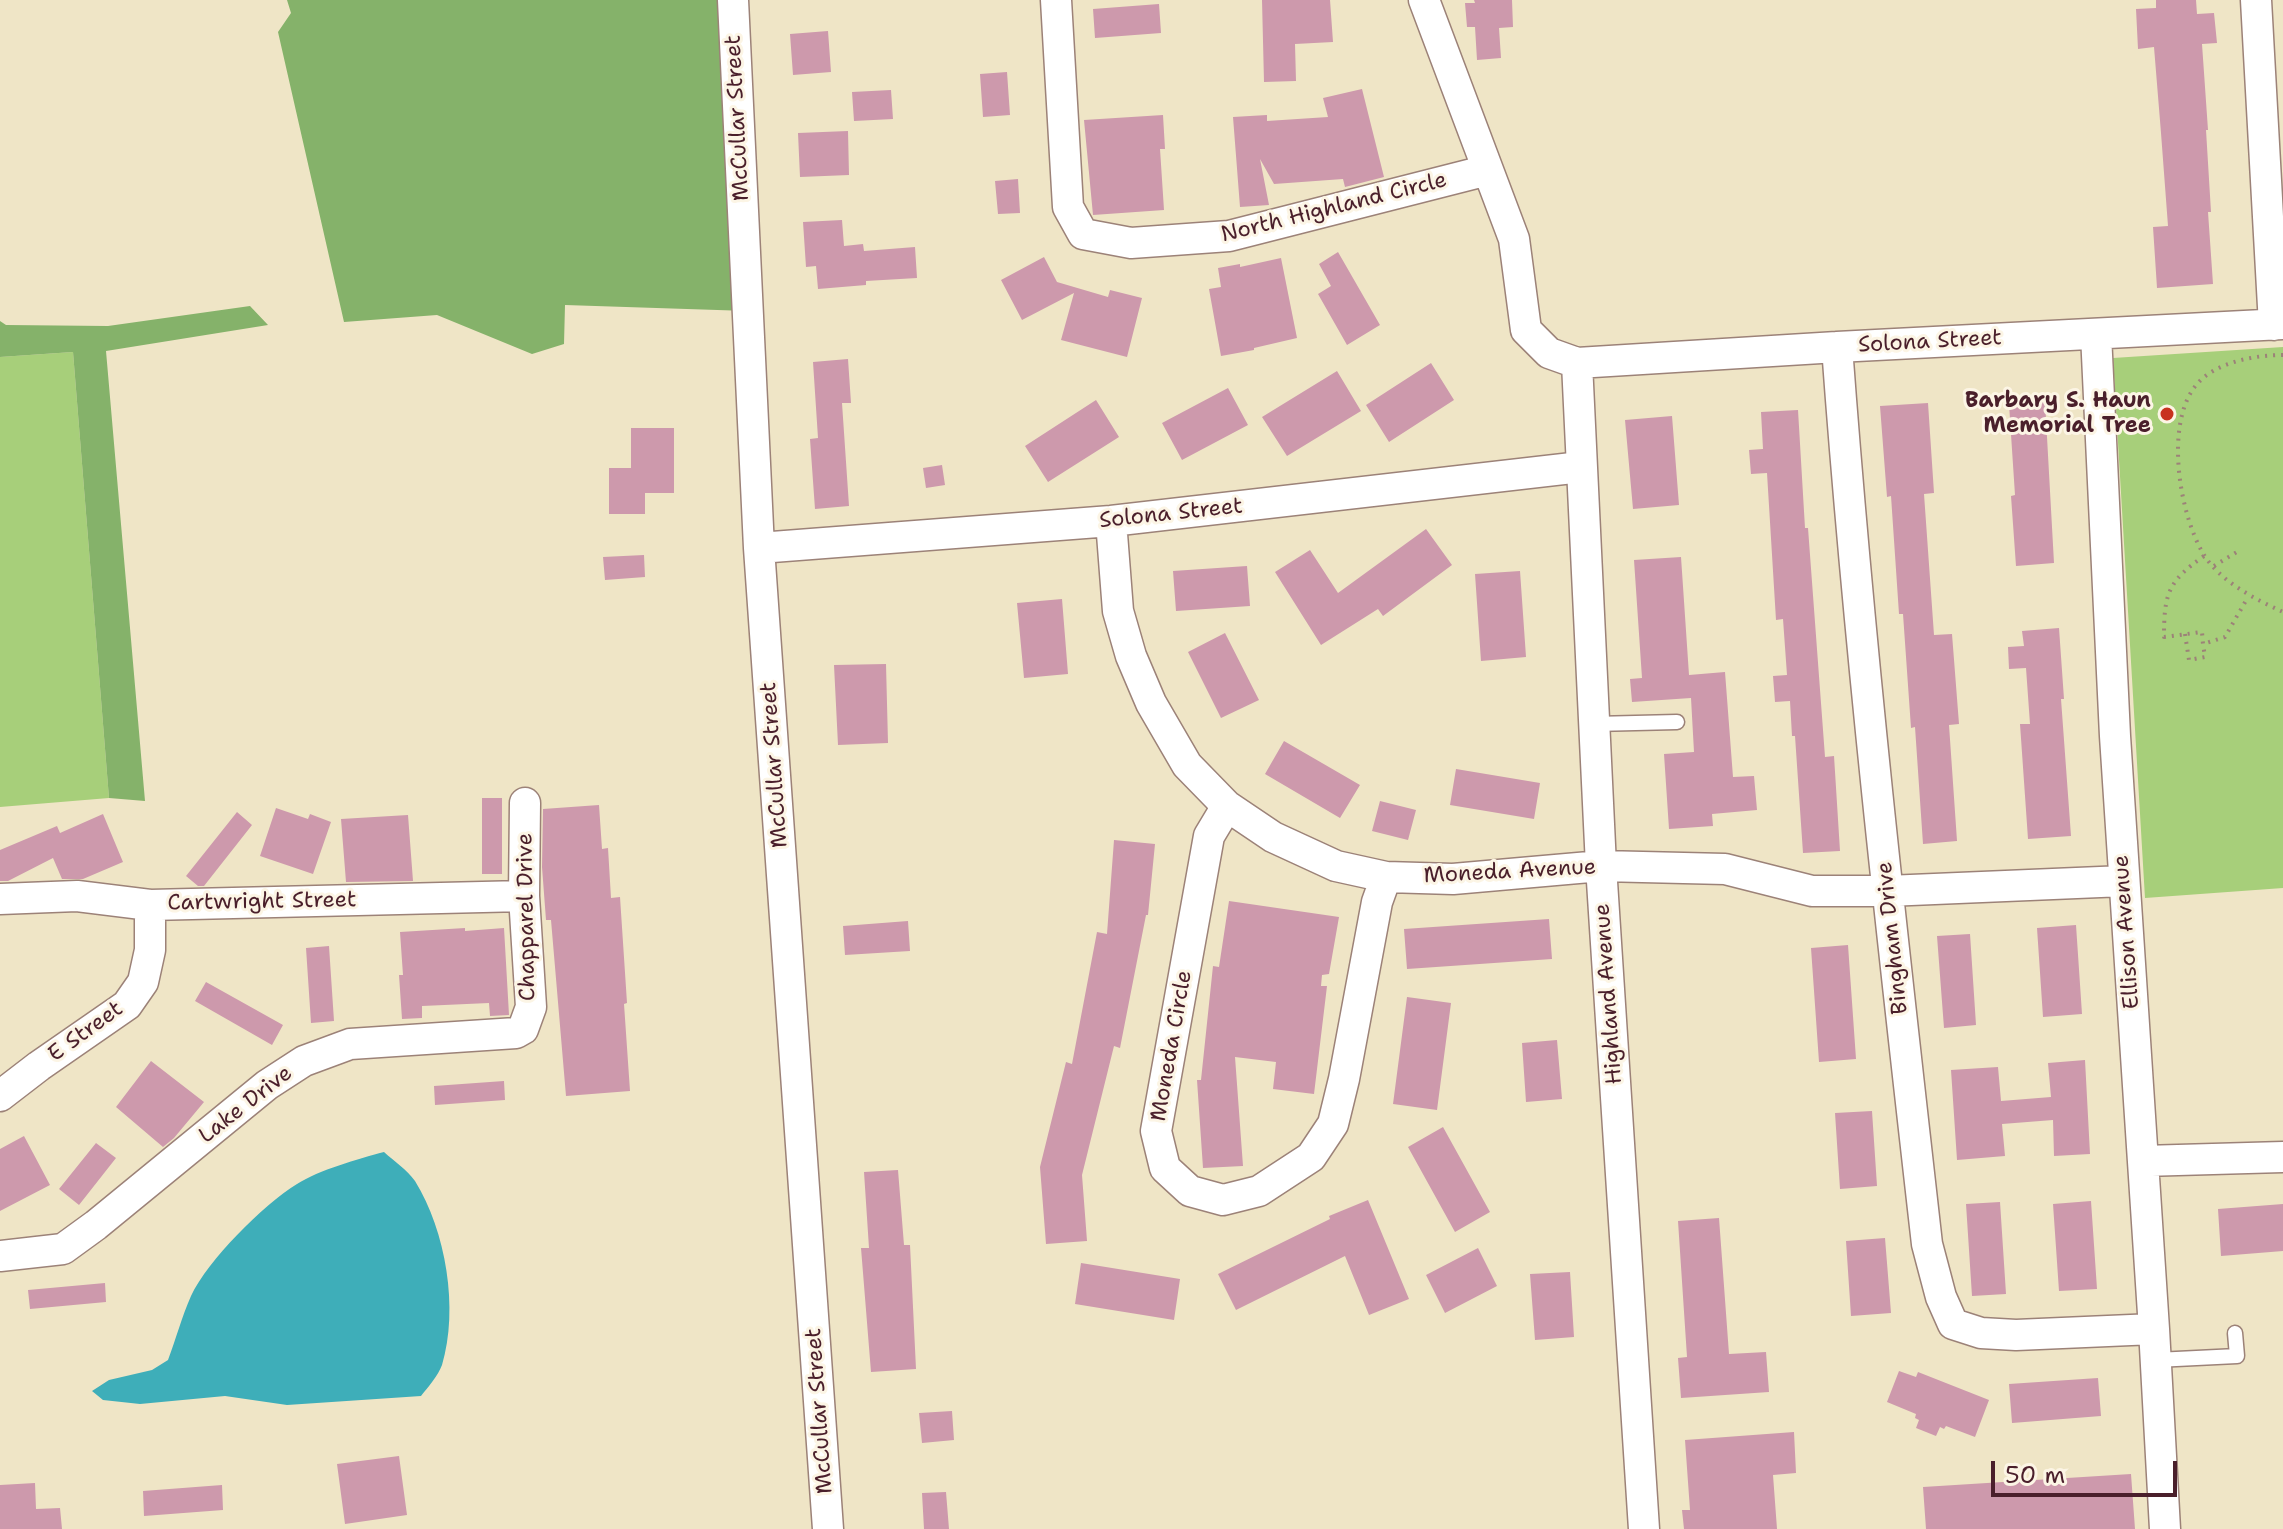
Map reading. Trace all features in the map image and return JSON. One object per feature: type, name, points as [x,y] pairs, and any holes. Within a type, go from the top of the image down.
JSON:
[{"type":"street","name":"McCullar Street","points":[[733,0],[759,548],[828,1529]]},
{"type":"street","name":"North Highland Circle","points":[[1056,0],[1068,207],[1083,234],[1131,243],[1229,236],[1488,170]]},
{"type":"street","points":[[1424,0],[1514,239],[1526,330],[1549,353],[1577,363]]},
{"type":"street","points":[[2256,0],[2279,325]]},
{"type":"street","name":"Solona Street","points":[[1577,363],[2279,325]]},
{"type":"street","name":"Ellison Avenue","points":[[2096,334],[2124,881],[2165,1529]]},
{"type":"street","name":"Bingham Drive","points":[[1837,347],[1887,891],[1927,1244],[1941,1297],[1953,1324],[1981,1333],[2016,1335],[2154,1329]]},
{"type":"street","name":"Highland Avenue","points":[[1577,363],[1601,866],[1644,1529]]},
{"type":"street","name":"Solona Street","points":[[759,548],[1111,521],[1581,467]]},
{"type":"street","name":"Moneda Avenue","points":[[1111,521],[1118,611],[1131,656],[1151,703],[1187,765],[1227,806],[1273,837],[1336,866],[1386,877],[1453,879],[1601,866],[1725,869],[1812,891],[1887,891],[2124,881]]},
{"type":"street","name":"Chapparel Drive","points":[[523,1029],[531,1007],[524,896],[525,803]]},
{"type":"street","name":"Moneda Circle","points":[[1227,806],[1209,836],[1156,1131],[1165,1168],[1190,1191],[1223,1200],[1259,1191],[1311,1157],[1333,1124],[1377,902],[1386,877]]},
{"type":"street","name":"Cartwright Street","points":[[0,899],[77,896],[150,905],[524,896]]},
{"type":"street","name":"E Street","points":[[0,1096],[127,1005],[143,982],[150,950],[150,905]]},
{"type":"street","name":"Lake Drive","points":[[0,1256],[63,1249],[267,1085],[304,1061],[350,1044],[516,1033],[523,1029]]},
{"type":"street","points":[[2143,1161],[2283,1157]]},
{"type":"lane","points":[[1594,724],[1677,722]]},
{"type":"lane","points":[[2156,1360],[2237,1356],[2235,1333]]},
{"type":"path","points":[[2283,355],[2250,358],[2209,373],[2198,383],[2185,405],[2177,453],[2179,479],[2187,510],[2204,556],[2249,596],[2283,612]]},
{"type":"path","points":[[2214,566],[2240,550]]},
{"type":"path","points":[[2185,634],[2189,660],[2205,657],[2202,632],[2185,634],[2164,637],[2164,608],[2171,585],[2186,568],[2204,556]]},
{"type":"path","points":[[2203,644],[2225,637],[2249,596]]},
{"type":"green space","points":[[287,0],[733,0],[748,311],[565,305],[564,344],[532,354],[437,315],[344,322],[278,32],[291,13]]},
{"type":"green space","points":[[250,306],[268,325],[106,351],[145,801],[109,798],[73,352],[0,357],[0,321],[6,325],[108,326]]},
{"type":"green space","points":[[2283,347],[2283,888],[2145,898],[2113,358]]},
{"type":"green space","points":[[73,352],[109,798],[0,807],[0,357]]},
{"type":"water","points":[[384,1152],[412,1177],[426,1201],[442,1246],[446,1271],[449,1295],[447,1343],[442,1365],[421,1396],[287,1405],[225,1396],[140,1404],[103,1400],[92,1391],[109,1380],[152,1370],[168,1360],[199,1282],[223,1250],[268,1205],[316,1174]]},
{"type":"building","points":[[1262,0],[1330,0],[1333,42],[1295,44],[1296,81],[1264,82]]},
{"type":"building","points":[[1474,0],[1512,0],[1513,27],[1499,28],[1501,58],[1477,60],[1475,27],[1467,27],[1465,3],[1475,3]]},
{"type":"building","points":[[2156,0],[2196,0],[2197,14],[2214,13],[2217,43],[2202,44],[2213,284],[2157,288],[2153,227],[2168,226],[2161,133],[2154,47],[2138,49],[2136,9],[2156,8]]},
{"type":"building","points":[[1159,4],[1161,33],[1095,38],[1093,9]]},
{"type":"building","points":[[828,31],[831,72],[793,75],[790,34]]},
{"type":"building","points":[[1007,72],[1010,115],[983,117],[980,74]]},
{"type":"building","points":[[1362,89],[1384,177],[1345,187],[1343,179],[1274,184],[1260,159],[1269,205],[1240,207],[1233,117],[1267,115],[1267,121],[1328,117],[1323,98]]},
{"type":"building","points":[[891,90],[893,119],[854,121],[852,92]]},
{"type":"building","points":[[1163,115],[1165,149],[1160,149],[1164,210],[1093,215],[1084,120]]},
{"type":"building","points":[[848,131],[849,175],[800,177],[798,133]]},
{"type":"building","points":[[1018,179],[1020,213],[998,214],[995,181]]},
{"type":"building","points":[[842,220],[844,246],[863,244],[864,251],[915,247],[917,278],[866,281],[866,285],[818,289],[816,266],[806,267],[803,222]]},
{"type":"building","points":[[1338,252],[1380,325],[1347,345],[1318,294],[1331,286],[1319,264]]},
{"type":"building","points":[[1044,257],[1057,282],[1108,297],[1110,290],[1142,298],[1127,357],[1061,340],[1074,293],[1022,320],[1001,280]]},
{"type":"building","points":[[1281,258],[1297,338],[1221,356],[1209,289],[1221,287],[1218,268],[1240,264],[1240,267]]},
{"type":"building","points":[[848,359],[851,403],[842,403],[849,506],[815,509],[810,439],[818,438],[813,362]]},
{"type":"building","points":[[1431,363],[1454,400],[1389,442],[1366,405]]},
{"type":"building","points":[[1337,371],[1361,411],[1287,456],[1262,417]]},
{"type":"building","points":[[1228,388],[1248,425],[1182,460],[1162,423]]},
{"type":"building","points":[[1096,400],[1119,437],[1048,482],[1025,446]]},
{"type":"building","points":[[2045,401],[2054,563],[2016,566],[2009,404]]},
{"type":"building","points":[[1928,403],[1934,493],[1924,494],[1934,635],[1952,634],[1959,724],[1949,725],[1957,841],[1923,844],[1915,727],[1911,728],[1903,614],[1899,614],[1891,496],[1887,497],[1880,406]]},
{"type":"building","points":[[1798,410],[1825,757],[1834,756],[1840,851],[1803,853],[1790,701],[1775,702],[1773,676],[1787,675],[1783,619],[1776,620],[1767,473],[1751,474],[1749,450],[1763,449],[1761,412]]},
{"type":"building","points":[[1672,416],[1679,505],[1633,509],[1625,420]]},
{"type":"building","points":[[631,428],[674,428],[674,493],[645,493],[645,514],[609,514],[609,468],[631,468]]},
{"type":"building","points":[[942,465],[945,485],[926,488],[923,468]]},
{"type":"building","points":[[1426,529],[1452,565],[1383,616],[1378,609],[1321,645],[1275,572],[1310,550],[1338,593]]},
{"type":"building","points":[[644,555],[645,577],[605,580],[603,557]]},
{"type":"building","points":[[1681,557],[1689,675],[1725,672],[1733,777],[1754,776],[1757,810],[1712,814],[1713,826],[1669,829],[1664,754],[1694,752],[1691,698],[1632,702],[1630,679],[1642,678],[1634,560]]},
{"type":"building","points":[[1247,566],[1250,606],[1176,611],[1173,571]]},
{"type":"building","points":[[1520,571],[1526,657],[1481,661],[1475,574]]},
{"type":"building","points":[[1062,599],[1068,674],[1024,678],[1017,603]]},
{"type":"building","points":[[2059,628],[2071,836],[2028,839],[2020,724],[2030,724],[2026,668],[2009,669],[2008,647],[2024,646],[2022,631]]},
{"type":"building","points":[[1225,633],[1259,700],[1221,718],[1188,652]]},
{"type":"building","points":[[886,664],[888,743],[838,745],[834,665]]},
{"type":"building","points":[[1284,741],[1360,785],[1340,818],[1265,774]]},
{"type":"building","points":[[1456,769],[1540,783],[1534,819],[1450,805]]},
{"type":"building","points":[[482,798],[502,798],[502,874],[482,874]]},
{"type":"building","points":[[1380,801],[1416,810],[1408,840],[1372,831]]},
{"type":"building","points":[[599,805],[602,849],[608,848],[611,898],[620,897],[630,1091],[566,1096],[551,920],[546,920],[542,867],[543,809]]},
{"type":"building","points":[[276,808],[308,819],[310,814],[331,822],[313,874],[260,856]]},
{"type":"building","points":[[237,812],[252,825],[204,886],[198,886],[186,876]]},
{"type":"building","points":[[103,814],[123,862],[83,879],[62,879],[53,858],[8,881],[0,881],[0,850],[57,826],[60,833]]},
{"type":"building","points":[[408,815],[413,881],[346,882],[341,819]]},
{"type":"building","points":[[1114,840],[1155,844],[1148,915],[1120,1048],[1114,1046],[1082,1175],[1087,1241],[1046,1244],[1040,1167],[1066,1062],[1072,1064],[1097,932],[1107,934]]},
{"type":"building","points":[[1229,901],[1339,917],[1329,974],[1322,975],[1321,986],[1327,986],[1314,1094],[1273,1089],[1276,1062],[1235,1057],[1243,1166],[1203,1168],[1197,1080],[1201,1080],[1213,966],[1219,967]]},
{"type":"building","points":[[1549,919],[1552,959],[1407,969],[1404,929]]},
{"type":"building","points":[[908,921],[910,951],[845,955],[843,926]]},
{"type":"building","points":[[2076,925],[2082,1014],[2043,1017],[2037,928]]},
{"type":"building","points":[[465,928],[465,931],[504,928],[509,1015],[490,1016],[489,1003],[422,1006],[422,1018],[402,1019],[400,932]]},
{"type":"building","points":[[1970,934],[1976,1025],[1944,1028],[1937,936]]},
{"type":"building","points":[[1848,945],[1856,1059],[1819,1062],[1811,948]]},
{"type":"building","points":[[329,946],[334,1021],[311,1023],[306,948]]},
{"type":"building","points":[[206,982],[283,1025],[272,1045],[195,1001]]},
{"type":"building","points":[[1407,997],[1451,1003],[1437,1110],[1393,1104]]},
{"type":"building","points":[[1557,1040],[1562,1099],[1526,1102],[1522,1043]]},
{"type":"building","points":[[2085,1060],[2090,1154],[2054,1156],[2053,1120],[2002,1124],[2005,1156],[1957,1160],[1951,1070],[1998,1067],[2001,1101],[2051,1097],[2048,1063]]},
{"type":"building","points":[[151,1061],[204,1102],[163,1147],[116,1107]]},
{"type":"building","points":[[504,1081],[505,1100],[435,1105],[434,1086]]},
{"type":"building","points":[[1872,1111],[1877,1186],[1840,1189],[1835,1113]]},
{"type":"building","points":[[1443,1127],[1490,1212],[1455,1232],[1408,1147]]},
{"type":"building","points":[[24,1136],[50,1185],[0,1211],[0,1149]]},
{"type":"building","points":[[96,1143],[116,1158],[79,1205],[59,1189]]},
{"type":"building","points":[[898,1170],[904,1245],[910,1245],[916,1369],[871,1372],[861,1248],[869,1248],[864,1172]]},
{"type":"building","points":[[1368,1200],[1409,1299],[1369,1315],[1345,1256],[1236,1310],[1218,1274],[1330,1219],[1329,1216]]},
{"type":"building","points":[[2091,1201],[2097,1289],[2059,1291],[2053,1204]]},
{"type":"building","points":[[2000,1202],[2006,1294],[1972,1296],[1966,1204]]},
{"type":"building","points":[[2283,1204],[2283,1251],[2221,1256],[2218,1209]]},
{"type":"building","points":[[1719,1218],[1729,1354],[1766,1352],[1769,1392],[1681,1398],[1678,1358],[1687,1357],[1678,1221]]},
{"type":"building","points":[[1885,1238],[1891,1313],[1851,1316],[1846,1241]]},
{"type":"building","points":[[1478,1248],[1497,1286],[1445,1313],[1426,1275]]},
{"type":"building","points":[[1081,1263],[1180,1279],[1174,1320],[1075,1304]]},
{"type":"building","points":[[1570,1272],[1574,1337],[1535,1340],[1530,1274]]},
{"type":"building","points":[[105,1283],[106,1302],[30,1309],[28,1290]]},
{"type":"building","points":[[1899,1371],[1916,1377],[1918,1372],[1989,1400],[1975,1437],[1946,1426],[1944,1429],[1940,1427],[1936,1436],[1916,1428],[1919,1420],[1915,1418],[1916,1414],[1887,1402]]},
{"type":"building","points":[[2098,1378],[2101,1416],[2012,1423],[2009,1384]]},
{"type":"building","points":[[952,1411],[954,1440],[922,1443],[919,1413]]},
{"type":"building","points":[[1794,1432],[1796,1473],[1773,1475],[1777,1529],[1684,1529],[1682,1510],[1690,1510],[1685,1440]]},
{"type":"building","points":[[399,1456],[407,1515],[345,1524],[337,1464]]},
{"type":"building","points":[[2131,1474],[2135,1529],[1926,1529],[1923,1487]]},
{"type":"building","points":[[35,1483],[36,1509],[60,1508],[62,1529],[0,1529],[0,1485]]},
{"type":"building","points":[[222,1485],[223,1510],[144,1516],[143,1491]]},
{"type":"building","points":[[946,1492],[949,1529],[924,1529],[922,1493]]},
{"type":"place","name":"Barbary S. Haun Memorial Tree","points":[[2167,414]]}]
